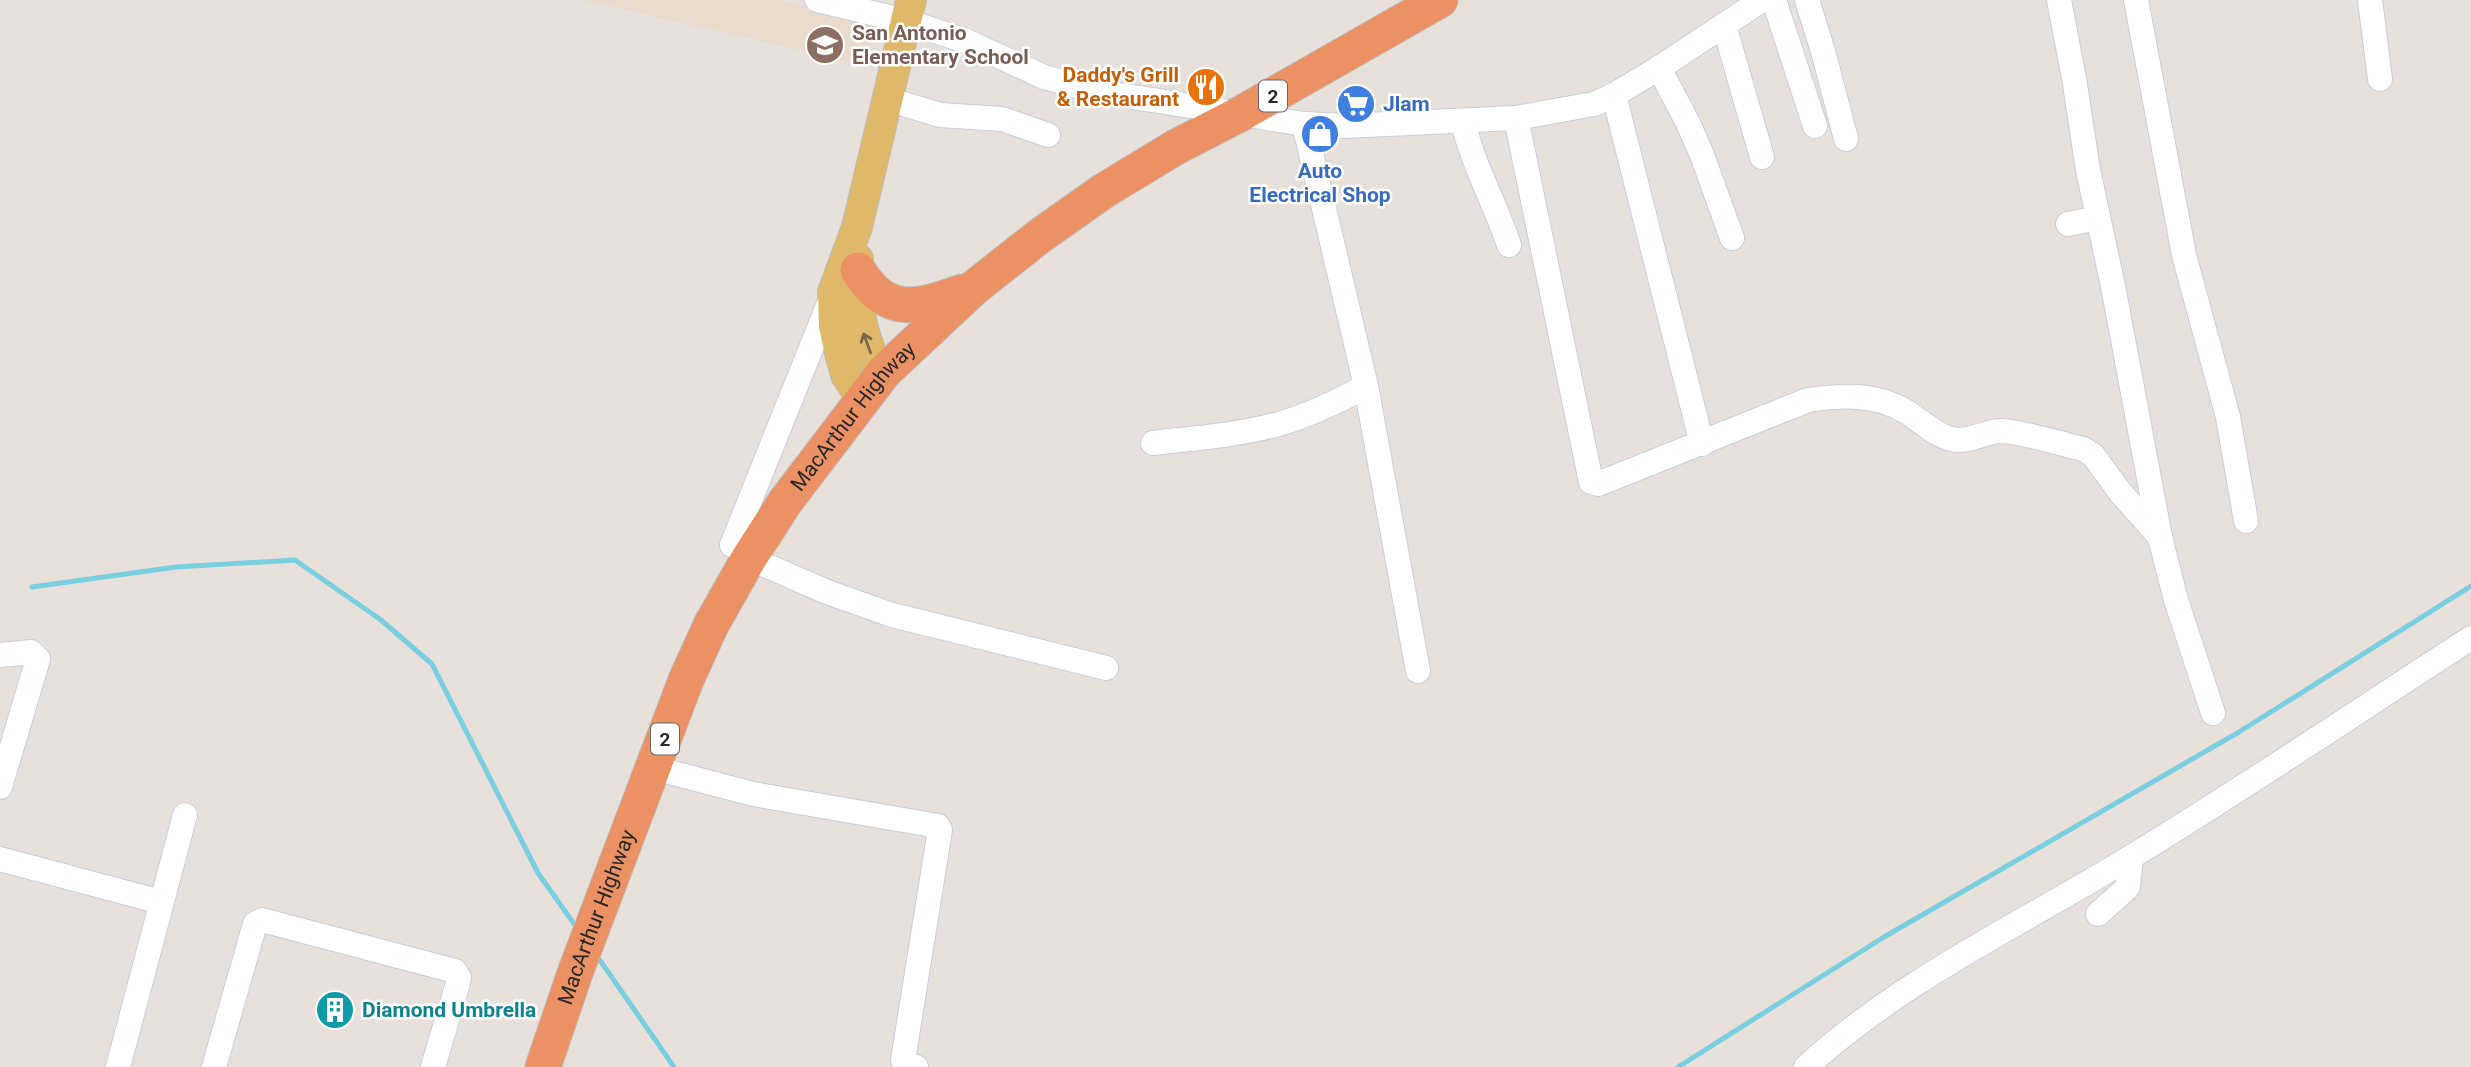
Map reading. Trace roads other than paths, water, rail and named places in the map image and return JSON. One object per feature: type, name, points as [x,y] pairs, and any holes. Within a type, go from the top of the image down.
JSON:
[{"type":"highway","name":"MacArthur Highway","points":[[543,1067],[593,925],[691,669],[740,552],[785,502],[884,372],[975,287],[1041,234],[1105,190],[1176,147],[1242,113],[1440,0]]},
{"type":"highway","points":[[846,281],[905,305],[924,305],[975,287]]},
{"type":"main road","points":[[862,400],[846,375],[834,326],[908,10]]},
{"type":"main road","points":[[846,281],[858,309],[875,365],[884,372]]},
{"type":"street","points":[[817,0],[908,10],[966,41],[1044,77],[1095,91],[1304,124],[1344,126],[1463,122],[1577,109],[1614,95],[1762,0]]},
{"type":"street","points":[[1774,0],[1815,126]]},
{"type":"street","points":[[1807,0],[1846,139]]},
{"type":"street","points":[[2059,0],[2160,537],[2176,600],[2213,713]]},
{"type":"street","points":[[2136,0],[2184,255],[2228,417],[2246,521]]},
{"type":"street","points":[[2370,0],[2380,79]]},
{"type":"street","points":[[1724,24],[1762,157]]},
{"type":"street","points":[[1659,68],[1702,155],[1732,238]]},
{"type":"street","points":[[1614,95],[1702,444]]},
{"type":"street","points":[[887,99],[940,115],[1002,119],[1048,135]]},
{"type":"street","points":[[1516,118],[1591,482],[1598,484],[1808,400],[1861,396],[1903,410],[1950,439],[1961,440],[2002,431],[2083,449],[2093,455],[2120,492],[2160,537]]},
{"type":"street","points":[[1463,122],[1473,159],[1510,245]]},
{"type":"street","points":[[1304,124],[1366,386],[1418,671]]},
{"type":"street","points":[[2068,224],[2098,218]]},
{"type":"street","points":[[846,281],[740,552],[827,592],[891,615],[1106,668]]},
{"type":"street","points":[[1153,443],[1222,435],[1280,423],[1327,406],[1366,386]]},
{"type":"street","points":[[1806,1067],[1838,1038],[1883,1004],[2131,857],[2471,638]]},
{"type":"street","points":[[0,655],[31,652],[38,659],[0,788]]},
{"type":"street","points":[[654,768],[754,794],[938,825],[940,830],[903,1060],[905,1064],[916,1067]]},
{"type":"street","points":[[118,1067],[185,815]]},
{"type":"street","points":[[2098,914],[2128,887],[2131,857]]},
{"type":"street","points":[[0,859],[161,902]]},
{"type":"street","points":[[214,1067],[255,923],[262,920],[455,971],[458,984],[433,1067]]},
{"type":"waterway","points":[[32,587],[176,567],[295,560],[381,620],[432,664],[538,873],[577,928]]},
{"type":"waterway","points":[[1678,1067],[1884,937],[2239,732],[2471,586]]},
{"type":"waterway","points":[[595,953],[674,1067]]},
{"type":"place","name":"San Antonio Elementary School","points":[[825,45]]},
{"type":"place","name":"Daddy's Grill & Restaurant","points":[[1206,87]]},
{"type":"place","name":"Jlam","points":[[1356,104]]},
{"type":"place","name":"Auto Electrical Shop","points":[[1320,134]]},
{"type":"place","name":"Diamond Umbrella","points":[[335,1010]]}]
